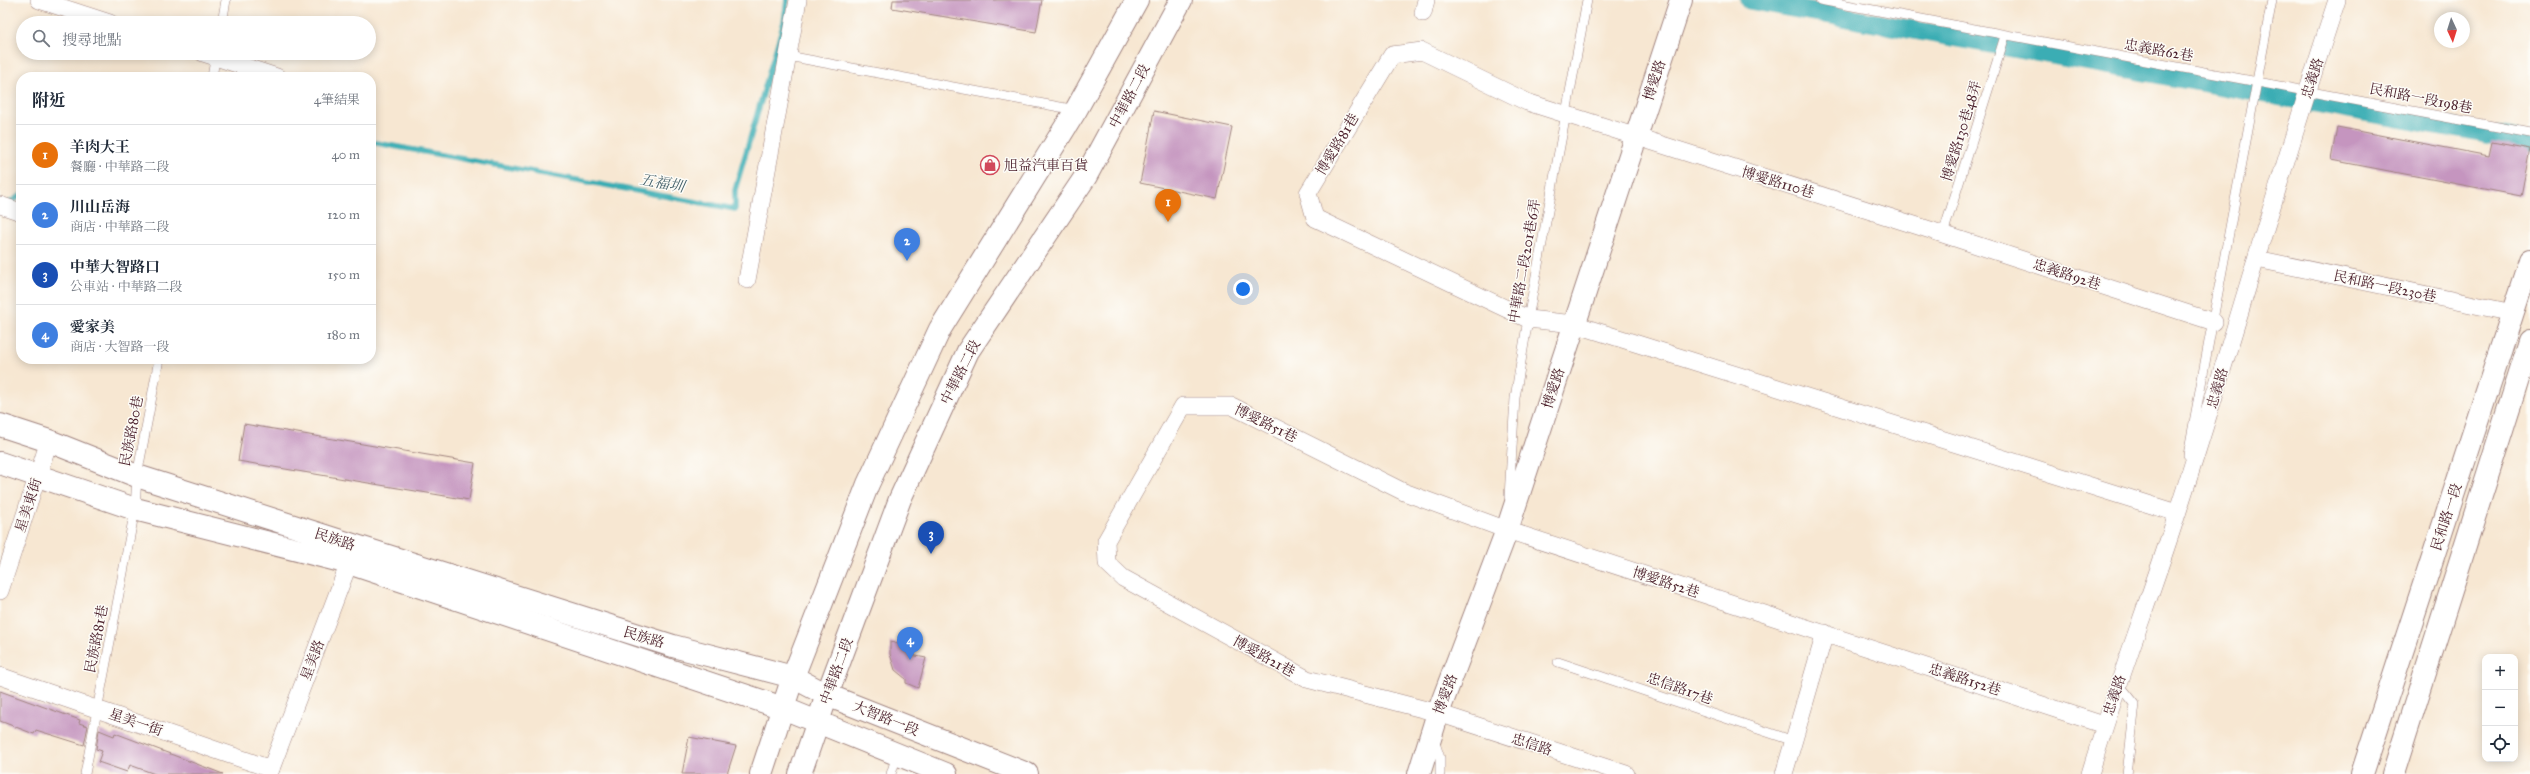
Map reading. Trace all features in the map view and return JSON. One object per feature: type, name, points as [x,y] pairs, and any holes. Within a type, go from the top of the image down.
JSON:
[{"type":"street","points":[[39,0],[88,16]]},
{"type":"street","points":[[747,280],[798,0]]},
{"type":"street","points":[[761,774],[793,678],[868,484],[940,329],[1076,110],[1137,0]]},
{"type":"street","name":"中華路二段","points":[[800,774],[827,695],[900,499],[968,351],[1086,176],[1181,0]]},
{"type":"street","name":"博愛路","points":[[1419,774],[1434,722],[1507,530],[1681,0]]},
{"type":"street","name":"忠義路","points":[[2090,774],[2118,683],[2178,513],[2257,259],[2307,91],[2338,0]]},
{"type":"street","name":"博愛路81巷","points":[[1636,136],[1527,102],[1422,51],[1392,55],[1308,193],[1315,218],[1528,318],[1574,324],[2178,513]]},
{"type":"street","points":[[229,60],[264,72]]},
{"type":"street","name":"博愛路110巷","points":[[1636,136],[1921,226]]},
{"type":"street","name":"忠義路92巷","points":[[1921,226],[2214,322]]},
{"type":"street","name":"民和路一段230巷","points":[[2257,259],[2513,313]]},
{"type":"street","name":"民和路一段","points":[[2362,774],[2530,260]]},
{"type":"street","name":"民和路一段","points":[[2393,774],[2530,341]]},
{"type":"street","name":"博愛路51巷","points":[[1107,562],[1106,541],[1183,406],[1232,406],[1404,492],[1507,530]]},
{"type":"street","name":"民族路","points":[[0,425],[49,441],[137,476],[351,554],[670,669],[783,708]]},
{"type":"street","name":"星美東街","points":[[0,591],[49,441]]},
{"type":"street","name":"民族路","points":[[0,464],[37,475],[135,509],[351,554],[674,646]]},
{"type":"street","name":"博愛路52巷","points":[[1507,530],[1825,633]]},
{"type":"street","name":"星美路","points":[[270,772],[351,554]]},
{"type":"street","name":"博愛路21巷","points":[[1107,562],[1122,578],[1307,679],[1434,722]]},
{"type":"street","points":[[1784,774],[1825,633]]},
{"type":"street","name":"忠義路152巷","points":[[1825,633],[2104,725]]},
{"type":"street","name":"大智路一段","points":[[674,646],[793,678],[827,695],[1028,774]]},
{"type":"street","name":"星美一街","points":[[0,676],[96,708],[270,772]]},
{"type":"street","points":[[783,708],[818,723],[894,764],[946,774]]},
{"type":"street","name":"忠信路","points":[[1434,722],[1626,774]]},
{"type":"lane","points":[[223,16],[226,0]]},
{"type":"lane","name":"中華路二段201巷6弄","points":[[1507,530],[1515,398],[1564,114],[1587,0]]},
{"type":"lane","name":"忠義路62巷","points":[[1820,0],[2005,36],[2307,91]]},
{"type":"lane","points":[[2178,513],[2272,0]]},
{"type":"lane","name":"博愛路130巷48弄","points":[[1943,234],[2005,36]]},
{"type":"lane","points":[[788,56],[1076,110]]},
{"type":"lane","points":[[212,60],[212,72]]},
{"type":"lane","name":"民和路一段198巷","points":[[2307,91],[2530,133]]},
{"type":"lane","name":"民族路80巷","points":[[135,509],[137,476],[158,364]]},
{"type":"lane","name":"民族路81巷","points":[[85,774],[96,708],[135,509]]},
{"type":"lane","name":"忠信路17巷","points":[[1558,662],[1794,742]]},
{"type":"lane","points":[[2118,683],[2135,704],[2127,774]]},
{"type":"lane","points":[[1434,722],[1440,758],[1440,774]]},
{"type":"building","points":[[893,0],[1042,0],[1036,32],[892,8]]},
{"type":"building","points":[[1154,111],[1232,127],[1217,199],[1140,183]]},
{"type":"building","points":[[2337,127],[2489,156],[2492,142],[2530,149],[2521,196],[2331,160]]},
{"type":"building","points":[[244,424],[475,463],[469,500],[238,461]]},
{"type":"building","points":[[890,642],[913,646],[911,655],[926,658],[918,688],[906,683],[906,679],[895,670],[890,654]]},
{"type":"building","points":[[0,691],[80,720],[79,723],[88,726],[84,745],[36,730],[34,734],[0,721]]},
{"type":"building","points":[[99,730],[114,736],[115,733],[223,774],[155,774],[130,765],[127,772],[98,762],[102,751],[96,749]]},
{"type":"building","points":[[689,737],[736,746],[727,774],[682,774]]},
{"type":"waterway","name":"五福圳","points":[[376,143],[735,209],[735,190],[784,22],[787,0]]},
{"type":"waterway","points":[[1749,0],[2530,142]]},
{"type":"waterway","name":"五福圳","points":[[8,204],[16,198]]},
{"type":"place","name":"旭益汽車百貨","points":[[990,165]]},
{"type":"place","name":"羊肉大王","points":[[1168,222]]},
{"type":"place","name":"川山岳海","points":[[907,261]]},
{"type":"place","name":"中華大智路口","points":[[931,554]]},
{"type":"place","name":"愛家美","points":[[910,660]]}]
